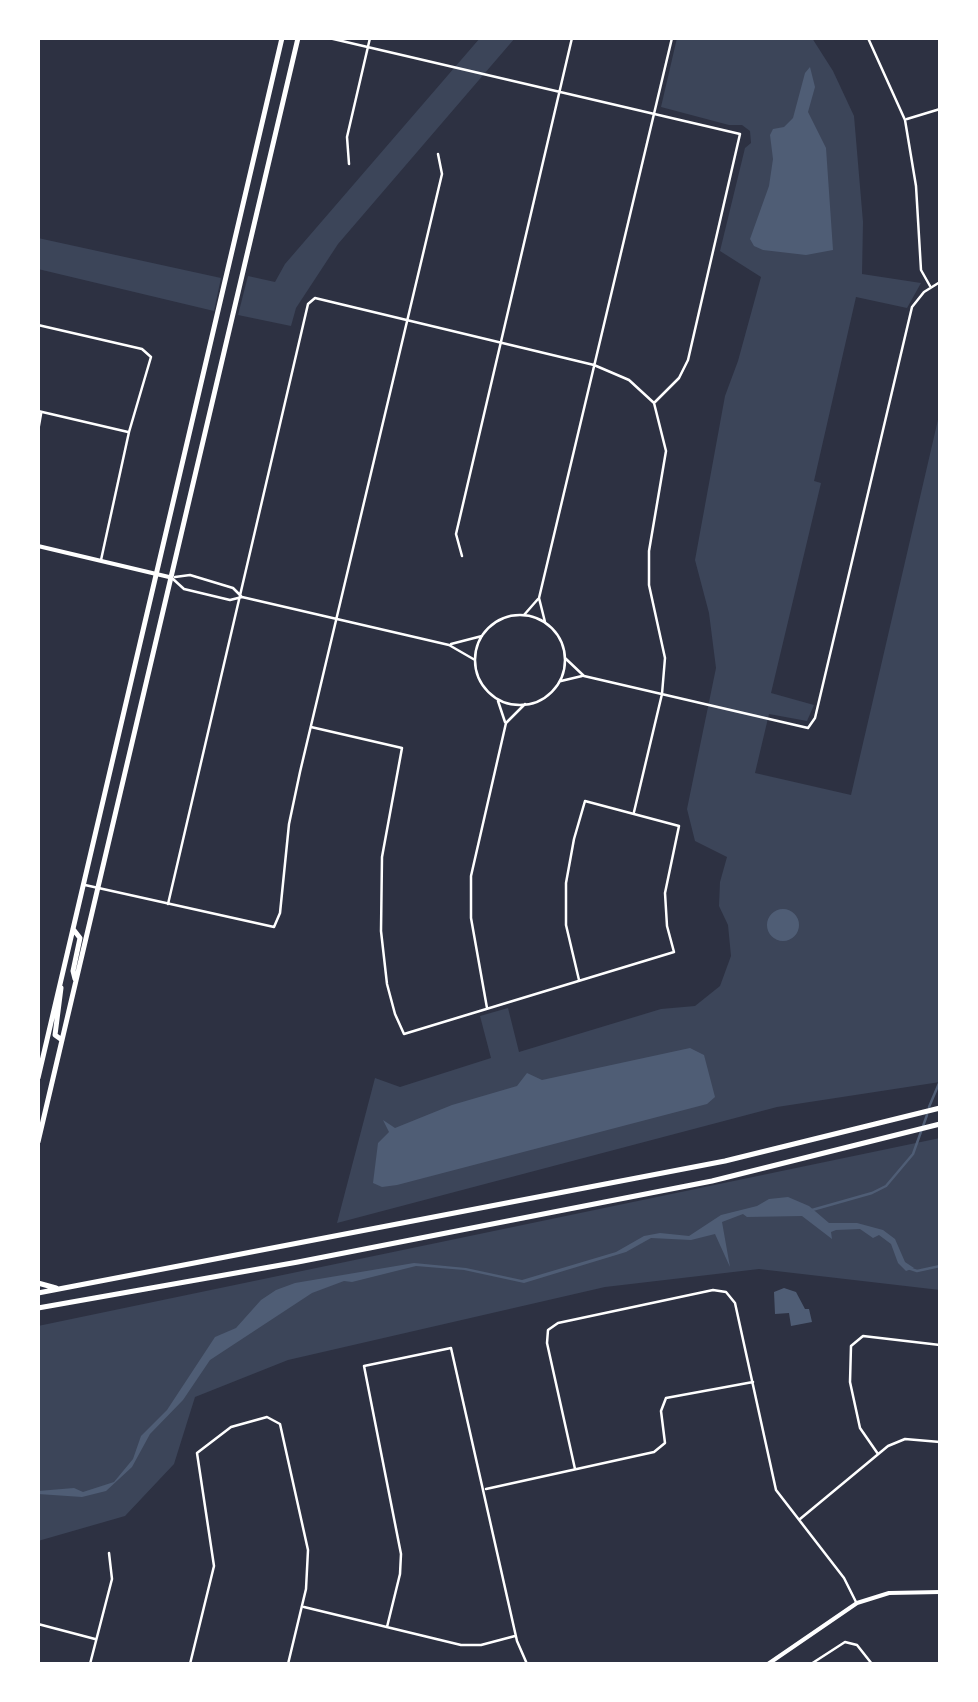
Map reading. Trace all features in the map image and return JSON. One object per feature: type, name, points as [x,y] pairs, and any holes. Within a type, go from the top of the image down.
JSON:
[{"type":"main road","points":[[38,1078],[282,38]]},
{"type":"main road","points":[[38,1142],[298,38]]},
{"type":"main road","points":[[124,714],[138,718]]},
{"type":"main road","points":[[113,760],[126,763]]},
{"type":"main road","points":[[72,929],[80,938],[73,971],[76,982]]},
{"type":"main road","points":[[60,980],[62,1001],[55,1034],[62,1040]]},
{"type":"main road","points":[[38,1293],[724,1161],[940,1108]]},
{"type":"main road","points":[[38,1308],[712,1181],[940,1124]]},
{"type":"main road","points":[[296,1243],[298,1262]]},
{"type":"main road","points":[[38,1283],[64,1290]]},
{"type":"street","points":[[328,38],[740,134],[688,360],[679,378],[654,403]]},
{"type":"street","points":[[349,164],[347,137],[370,38]]},
{"type":"street","points":[[462,556],[456,534],[572,38]]},
{"type":"street","points":[[544,622],[539,598],[672,38]]},
{"type":"street","points":[[868,38],[905,120],[916,186],[921,270],[930,288]]},
{"type":"street","points":[[905,120],[940,109]]},
{"type":"street","points":[[84,884],[274,927],[280,913],[289,824],[442,174],[438,154]]},
{"type":"street","points":[[497,698],[525,704],[538,701],[559,682],[584,676],[808,728],[815,718],[912,307],[940,282]]},
{"type":"street","points":[[168,904],[308,304],[314,298],[594,365],[629,380],[654,403],[666,450],[649,551],[649,585],[665,658],[662,694],[634,812]]},
{"type":"street","points":[[38,325],[150,353],[101,561]]},
{"type":"street","points":[[38,430],[40,412],[130,432]]},
{"type":"street","points":[[38,546],[172,578],[190,574],[233,588],[242,597]]},
{"type":"street","points":[[172,578],[184,589],[230,600],[242,597],[450,644],[475,660]]},
{"type":"street","points":[[524,615],[539,598]]},
{"type":"street","points":[[450,644],[482,635],[500,619],[524,615],[544,622],[559,638],[565,658],[584,676]]},
{"type":"street","points":[[482,635],[475,660],[481,682],[497,698],[506,723]]},
{"type":"street","points":[[559,682],[565,658]]},
{"type":"street","points":[[487,1008],[471,918],[471,876],[506,723],[525,704]]},
{"type":"street","points":[[311,727],[402,748],[382,857],[381,931],[387,984],[394,1014],[404,1034],[674,952],[665,893],[679,826],[585,801],[566,883],[566,924],[579,980]]},
{"type":"street","points":[[575,1469],[547,1343],[548,1330],[558,1323],[721,1290],[735,1302],[776,1490],[844,1578],[857,1603]]},
{"type":"street","points":[[878,1454],[860,1428],[850,1382],[851,1346],[862,1336],[940,1345]]},
{"type":"street","points":[[387,1626],[401,1554],[364,1366],[451,1348],[516,1636],[527,1664]]},
{"type":"street","points":[[484,1489],[661,1449],[666,1436],[661,1411],[666,1398],[752,1382]]},
{"type":"street","points":[[190,1664],[214,1566],[197,1453],[231,1428],[267,1417],[280,1424],[308,1550],[302,1607],[288,1664]]},
{"type":"street","points":[[798,1520],[878,1454],[906,1439],[940,1442]]},
{"type":"street","points":[[90,1664],[112,1579],[109,1553]]},
{"type":"street","points":[[768,1664],[857,1603],[890,1594],[940,1592]]},
{"type":"street","points":[[302,1607],[461,1645],[481,1645],[516,1636]]},
{"type":"street","points":[[38,1624],[96,1640]]},
{"type":"street","points":[[812,1664],[846,1642],[857,1645],[872,1664]]},
{"type":"shaded area","points":[[480,38],[515,38],[338,244],[296,308],[291,326],[238,315],[248,276],[275,282],[285,264]]},
{"type":"shaded area","points":[[677,38],[812,38],[854,116],[863,222],[862,274],[921,283],[907,308],[856,297],[814,481],[821,483],[771,693],[814,705],[807,721],[769,714],[755,773],[851,795],[940,411],[940,1082],[777,1107],[337,1223],[375,1078],[400,1087],[491,1058],[480,1016],[508,1008],[519,1052],[661,1009],[695,1006],[720,986],[731,956],[728,925],[719,906],[727,857],[695,841],[687,809],[716,668],[709,613],[695,560],[725,396],[761,277],[720,251],[745,148],[751,143],[750,131],[742,125],[661,107]]},
{"type":"shaded area","points":[[810,67],[815,87],[808,112],[826,148],[833,250],[806,255],[763,250],[750,239],[769,186],[773,159],[770,135],[773,129],[784,127],[793,118]]},
{"type":"shaded area","points":[[38,238],[221,278],[214,311],[38,269]]},
{"type":"shaded area","points":[[783,909],[794,914],[799,925],[794,936],[783,941],[772,936],[767,925],[772,914]]},
{"type":"shaded area","points":[[690,1048],[704,1055],[715,1097],[707,1104],[397,1185],[382,1187],[373,1183],[378,1143],[389,1132],[383,1120],[395,1128],[452,1105],[517,1086],[527,1073],[542,1080]]},
{"type":"shaded area","points":[[940,1138],[940,1290],[759,1269],[605,1287],[288,1360],[195,1397],[174,1464],[125,1516],[38,1541],[38,1326]]},
{"type":"shaded area","points":[[788,1197],[809,1206],[829,1223],[857,1223],[883,1230],[895,1239],[905,1262],[914,1268],[906,1271],[898,1263],[891,1244],[860,1229],[836,1230],[831,1232],[832,1239],[802,1216],[743,1214],[722,1222],[730,1267],[715,1234],[691,1240],[651,1238],[626,1252],[524,1283],[464,1270],[416,1266],[344,1281],[312,1293],[210,1360],[183,1400],[150,1434],[132,1467],[106,1491],[82,1497],[38,1494],[74,1488],[83,1492],[114,1482],[133,1459],[141,1436],[167,1410],[215,1337],[236,1328],[261,1300],[276,1290],[295,1283],[414,1263],[466,1268],[522,1280],[616,1252],[644,1236],[689,1236],[721,1215]]},
{"type":"shaded area","points":[[784,1288],[796,1292],[805,1309],[809,1309],[812,1322],[791,1326],[789,1313],[775,1314],[774,1292]]},
{"type":"waterway","points":[[929,1107],[940,1081]]},
{"type":"waterway","points":[[812,1210],[886,1186],[913,1154],[927,1115]]},
{"type":"waterway","points":[[908,1268],[917,1271],[940,1266]]}]
